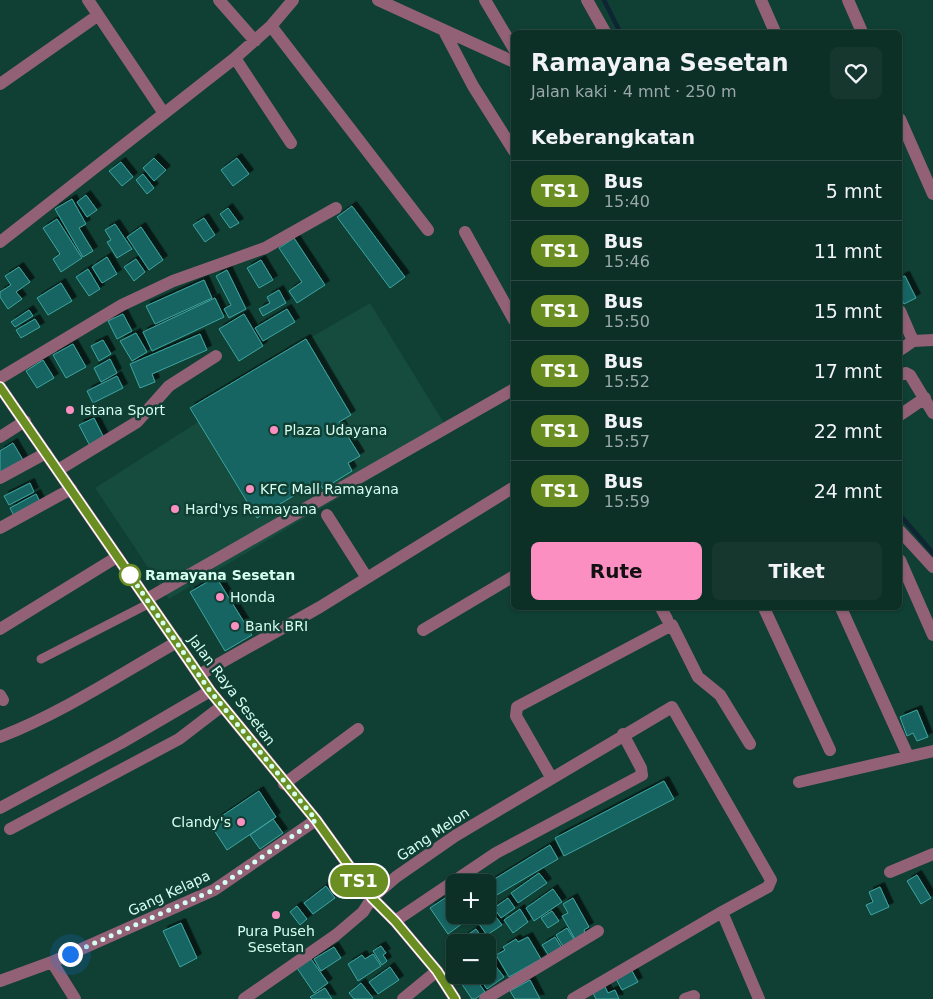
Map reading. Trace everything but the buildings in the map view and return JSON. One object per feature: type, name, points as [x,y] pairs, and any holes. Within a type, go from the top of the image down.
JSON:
[{"type":"main road","name":"Jalan Raya Sesetan","points":[[0,386],[210,691],[284,784],[316,820],[372,898],[395,921],[437,971],[455,999]]},
{"type":"street","points":[[88,0],[163,112]]},
{"type":"street","points":[[219,0],[255,40]]},
{"type":"street","points":[[0,242],[163,112],[235,58],[271,26],[293,0]]},
{"type":"street","points":[[378,0],[511,61]]},
{"type":"street","points":[[486,0],[511,45]]},
{"type":"street","points":[[588,0],[604,30]]},
{"type":"street","points":[[761,0],[774,30]]},
{"type":"street","points":[[848,0],[861,30]]},
{"type":"street","points":[[0,84],[97,16]]},
{"type":"street","points":[[271,26],[428,230]]},
{"type":"street","points":[[444,31],[473,86],[511,146]]},
{"type":"street","points":[[235,58],[291,143]]},
{"type":"street","points":[[902,124],[933,194]]},
{"type":"street","points":[[0,378],[122,305],[173,281],[265,248],[336,208]]},
{"type":"street","points":[[465,232],[511,315]]},
{"type":"street","points":[[902,315],[914,341]]},
{"type":"street","points":[[902,349],[914,341],[933,340]]},
{"type":"street","points":[[58,470],[137,422],[170,386],[216,356]]},
{"type":"street","points":[[902,374],[906,373],[910,375],[933,413]]},
{"type":"street","points":[[149,601],[347,480],[511,395]]},
{"type":"street","points":[[902,414],[925,398]]},
{"type":"street","points":[[0,437],[25,421]]},
{"type":"street","points":[[0,478],[46,453]]},
{"type":"street","points":[[0,528],[71,489]]},
{"type":"street","points":[[199,675],[255,645],[511,489]]},
{"type":"street","points":[[327,515],[367,578]]},
{"type":"street","points":[[902,532],[933,567]]},
{"type":"street","points":[[0,629],[117,557]]},
{"type":"street","points":[[902,565],[933,635]]},
{"type":"street","points":[[423,630],[511,578]]},
{"type":"street","points":[[662,610],[667,619]]},
{"type":"street","points":[[765,610],[830,750]]},
{"type":"street","points":[[842,610],[908,756]]},
{"type":"street","points":[[551,777],[516,716],[517,707],[672,625],[698,677],[720,695],[750,744]]},
{"type":"street","points":[[0,737],[27,727],[177,642]]},
{"type":"street","points":[[0,808],[121,743],[210,691]]},
{"type":"street","points":[[10,829],[179,739],[222,706]]},
{"type":"street","name":"Gang Melon","points":[[244,999],[336,934],[363,912],[372,898],[396,877],[455,836],[668,708],[674,709],[770,878],[771,882],[768,887],[722,912]]},
{"type":"street","points":[[284,784],[358,729]]},
{"type":"street","points":[[395,921],[496,853],[642,774],[641,768],[623,734]]},
{"type":"street","points":[[799,782],[933,751]]},
{"type":"street","name":"Gang Kelapa","points":[[0,981],[52,962],[214,890],[316,820]]},
{"type":"street","points":[[890,872],[933,854]]},
{"type":"street","points":[[573,999],[722,912],[759,999]]},
{"type":"street","points":[[485,999],[598,931]]},
{"type":"street","points":[[52,962],[74,999]]},
{"type":"street","points":[[403,999],[437,971]]},
{"type":"lane","points":[[41,659],[149,601]]},
{"type":"shaded area","name":"Plaza Udayana","points":[[370,303],[444,423],[439,438],[169,599],[95,488],[198,422],[190,408]]},
{"type":"waterway","points":[[604,0],[619,30]]},
{"type":"waterway","points":[[902,517],[933,553]]},
{"type":"bus line","name":"TS1","points":[[0,387],[210,691],[284,784],[316,820],[372,898],[395,921],[437,971],[455,999]]},
{"type":"place","name":"Istana Sport","points":[[70,410]]},
{"type":"place","name":"Plaza Udayana","points":[[274,430]]},
{"type":"place","name":"KFC Mall Ramayana","points":[[250,489]]},
{"type":"place","name":"Hard'ys Ramayana","points":[[175,509]]},
{"type":"place","name":"Ramayana Sesetan","points":[[130,575]]},
{"type":"place","name":"Honda","points":[[220,597]]},
{"type":"place","name":"Bank BRI","points":[[235,626]]},
{"type":"place","name":"Clandy's","points":[[241,822]]},
{"type":"place","name":"Pura Puseh Sesetan","points":[[276,915]]},
{"type":"route","points":[[70,954],[214,890],[316,820],[284,784],[210,691],[130,575]]}]
